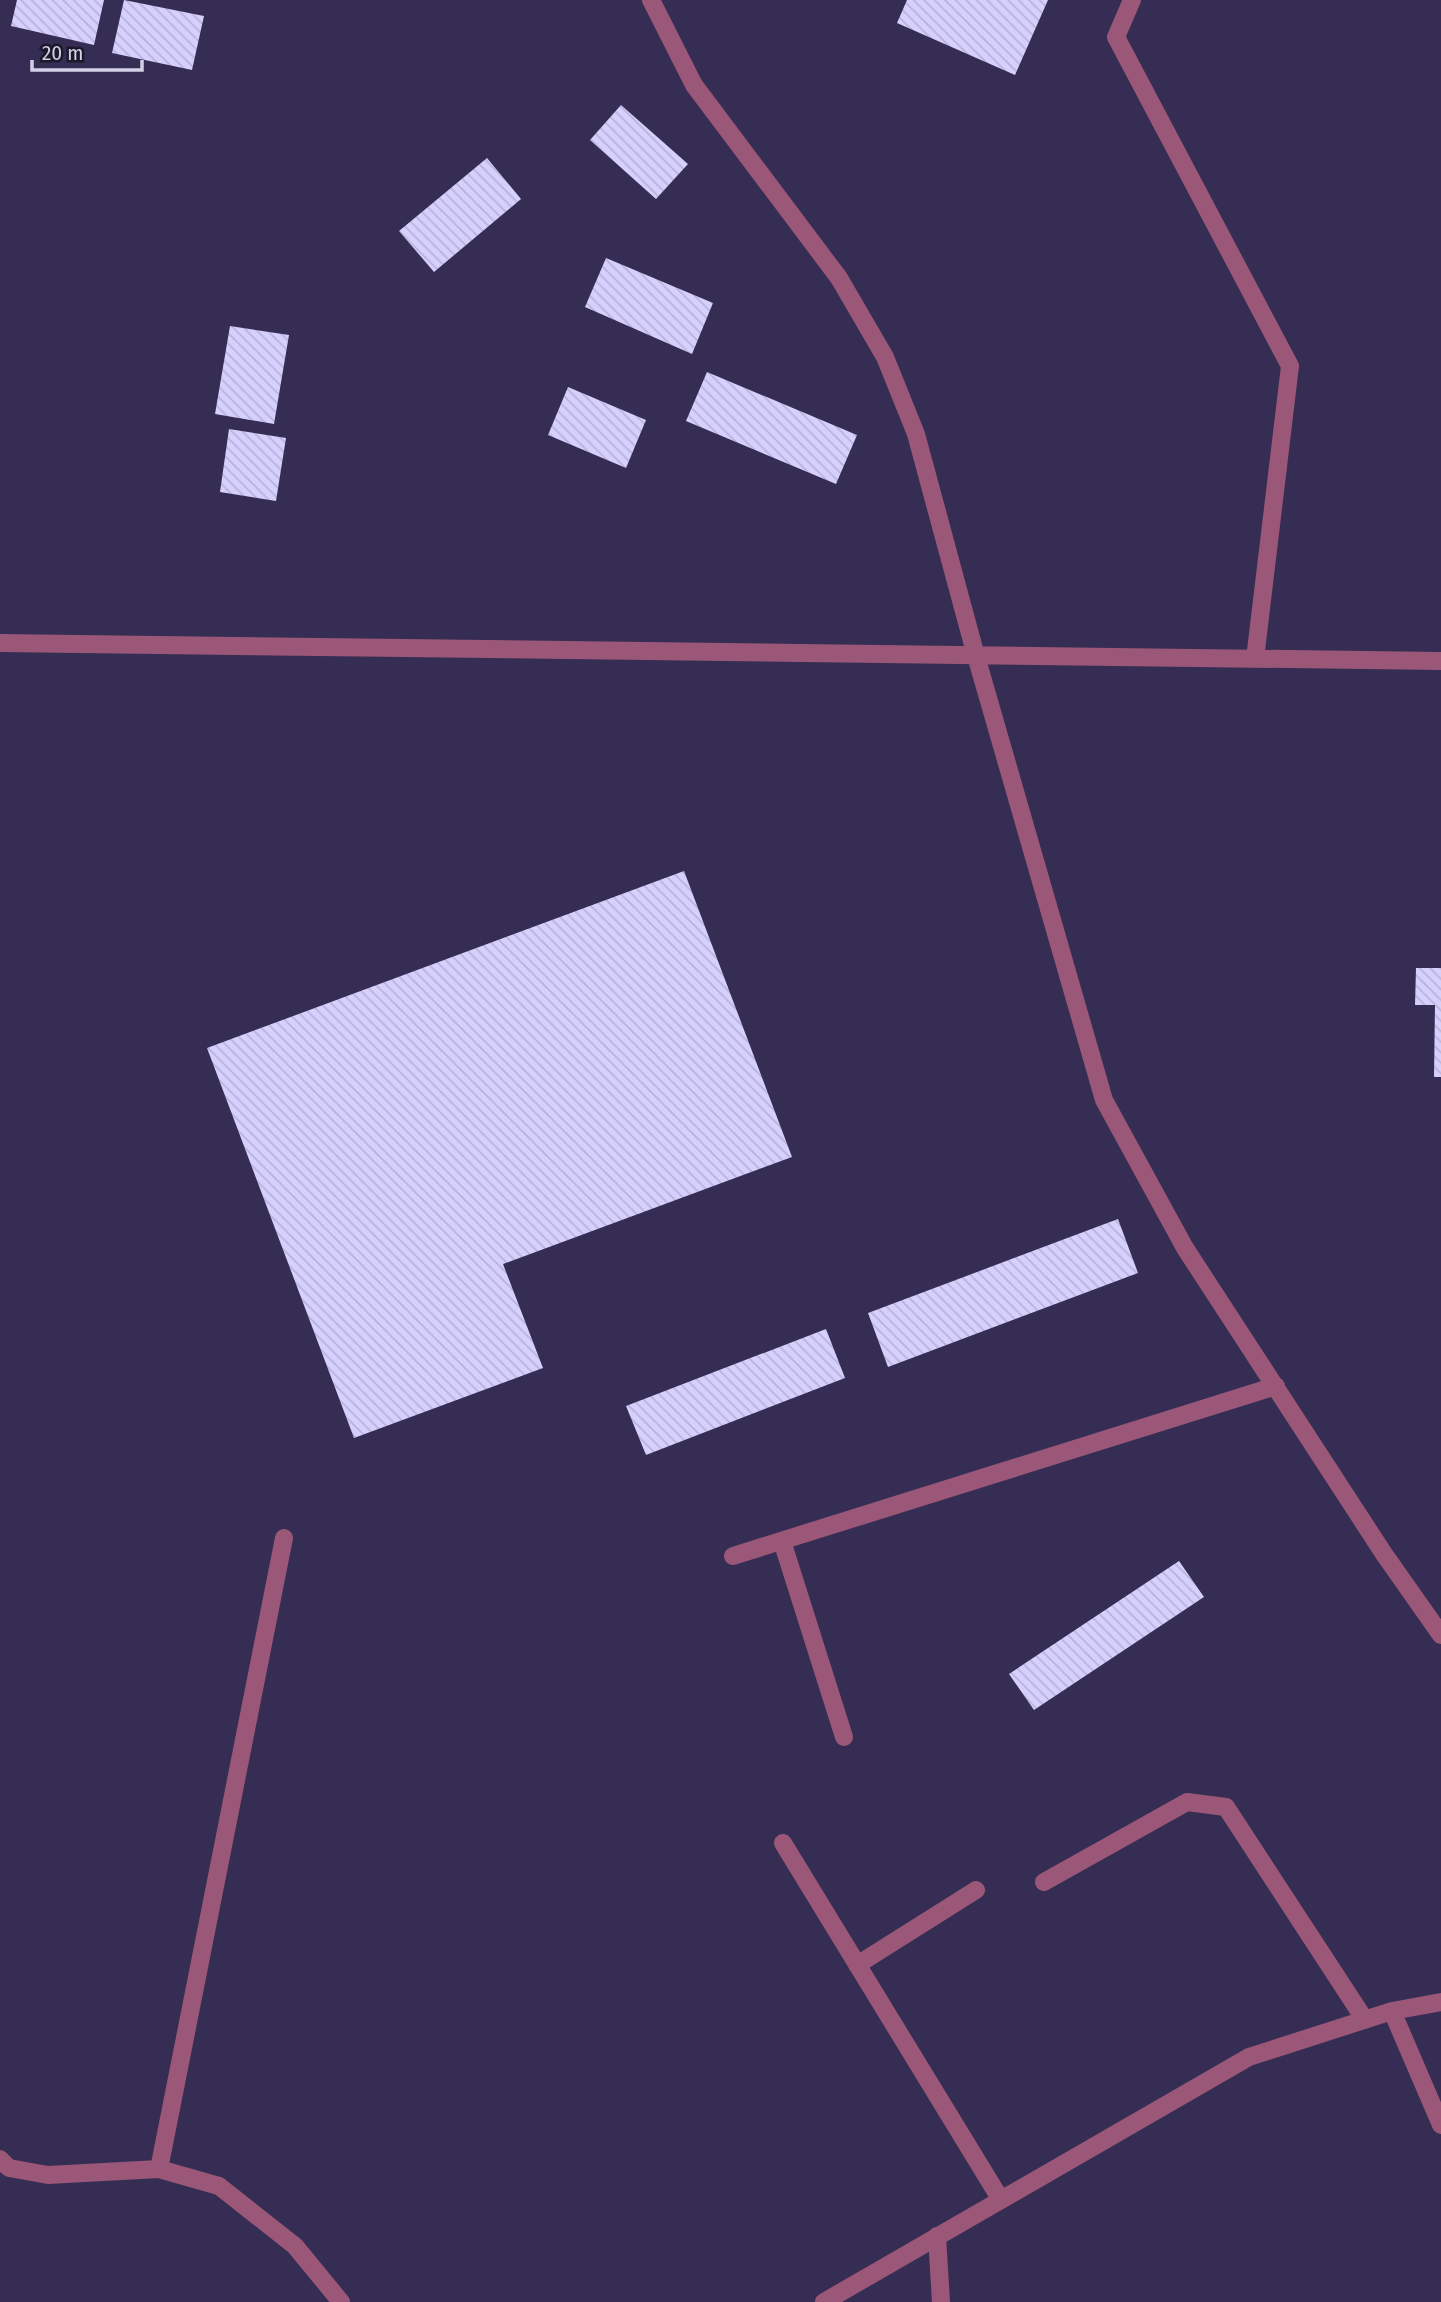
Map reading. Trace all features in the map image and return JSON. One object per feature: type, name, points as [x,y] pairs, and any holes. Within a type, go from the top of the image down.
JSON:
[{"type":"street","points":[[651,0],[694,85],[839,278],[885,357],[916,434],[976,656],[1104,1100],[1185,1248],[1384,1554],[1441,1635]]},
{"type":"street","points":[[1132,0],[1116,37],[1290,366],[1255,659]]},
{"type":"street","points":[[0,643],[1441,661]]},
{"type":"street","points":[[733,1556],[1276,1386]]},
{"type":"street","points":[[159,2169],[284,1538]]},
{"type":"street","points":[[782,1541],[844,1737]]},
{"type":"street","points":[[1044,1882],[1187,1802],[1226,1807],[1365,2020]]},
{"type":"street","points":[[783,1843],[1001,2200]]},
{"type":"street","points":[[857,1965],[976,1890]]},
{"type":"street","points":[[824,2302],[1250,2057],[1392,2011],[1441,2002]]},
{"type":"street","points":[[1392,2011],[1441,2125]]},
{"type":"street","points":[[0,2159],[9,2168],[48,2175],[159,2169],[219,2186],[295,2246],[341,2302]]},
{"type":"street","points":[[937,2236],[941,2302]]},
{"type":"building","points":[[17,0],[104,0],[94,45],[11,26]]},
{"type":"building","points":[[124,0],[204,16],[192,70],[112,53]]},
{"type":"building","points":[[907,0],[1048,0],[1015,75],[897,23]]},
{"type":"building","points":[[621,105],[688,164],[656,199],[590,140]]},
{"type":"building","points":[[487,158],[521,199],[434,272],[399,231]]},
{"type":"building","points":[[606,258],[713,303],[692,354],[585,307]]},
{"type":"building","points":[[230,326],[289,335],[274,424],[215,414]]},
{"type":"building","points":[[707,372],[857,435],[836,484],[686,421]]},
{"type":"building","points":[[568,387],[646,420],[626,468],[548,435]]},
{"type":"building","points":[[229,429],[286,438],[276,501],[220,492]]},
{"type":"building","points":[[684,871],[792,1157],[503,1264],[543,1368],[354,1438],[207,1048]]},
{"type":"building","points":[[1416,968],[1441,968],[1441,1077],[1434,1077],[1435,1005],[1415,1005]]},
{"type":"building","points":[[1118,1219],[1138,1273],[888,1367],[868,1313]]},
{"type":"building","points":[[826,1329],[845,1378],[646,1455],[626,1406]]},
{"type":"building","points":[[1179,1561],[1204,1597],[1034,1710],[1009,1674]]}]
